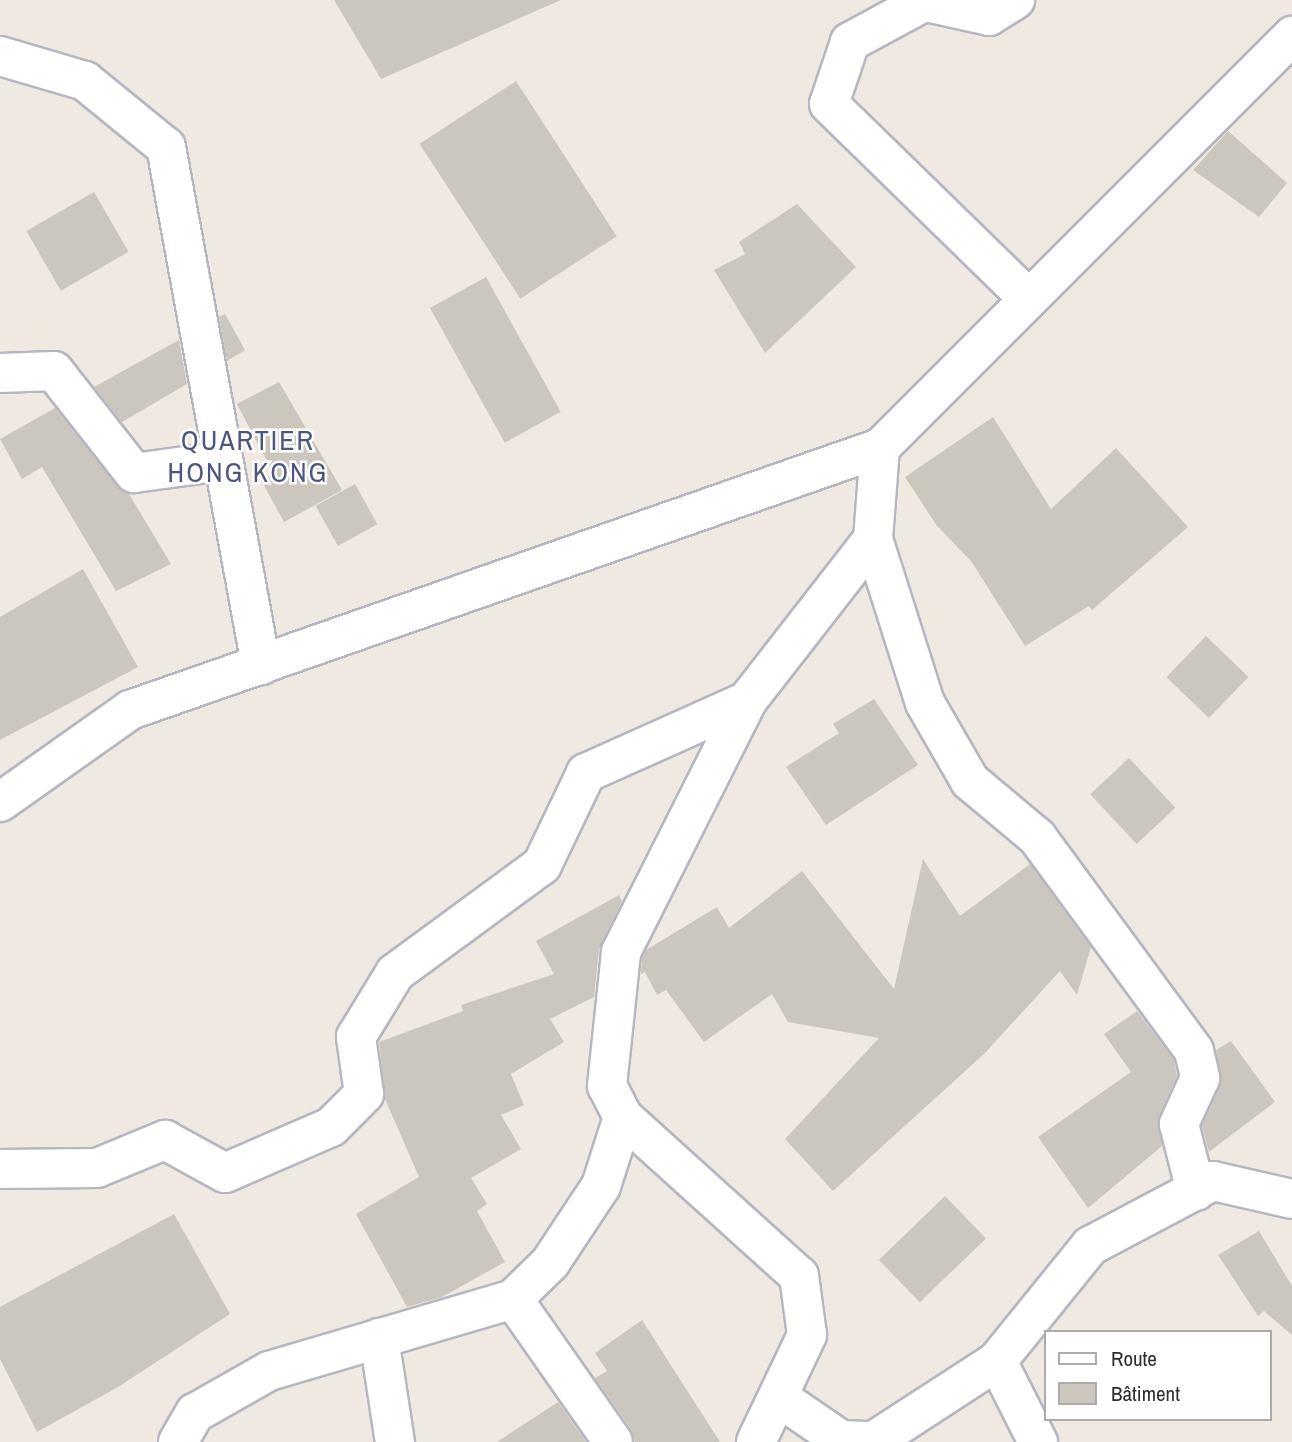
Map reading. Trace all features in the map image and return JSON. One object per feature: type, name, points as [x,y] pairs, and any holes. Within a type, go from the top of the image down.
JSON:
[{"type":"street","points":[[1016,0],[989,16],[918,2],[850,42],[828,104],[1029,299]]},
{"type":"street","points":[[0,802],[130,710],[880,448],[1292,36]]},
{"type":"street","points":[[0,56],[85,81],[166,147],[261,665]]},
{"type":"street","points":[[0,373],[54,371],[134,473],[223,461]]},
{"type":"street","points":[[880,448],[873,539],[925,703],[970,781],[1037,837],[1194,1051],[1200,1079],[1179,1124],[1196,1191]]},
{"type":"street","points":[[756,1442],[807,1335],[799,1276],[623,1117],[607,1086],[621,952],[747,701],[873,539]]},
{"type":"street","points":[[0,1169],[97,1168],[165,1140],[225,1173],[331,1126],[364,1094],[355,1037],[395,973],[542,865],[586,774],[747,701]]},
{"type":"street","points":[[178,1442],[195,1413],[269,1371],[513,1299],[550,1263],[601,1186],[623,1117]]},
{"type":"street","points":[[778,1397],[841,1440],[874,1441],[997,1361],[1090,1246],[1213,1181],[1292,1199]]},
{"type":"street","points":[[513,1299],[612,1442]]},
{"type":"street","points":[[379,1338],[396,1442]]},
{"type":"street","points":[[997,1361],[1038,1442]]},
{"type":"building","points":[[334,0],[561,0],[381,79]]},
{"type":"building","points":[[516,81],[617,236],[520,299],[420,144]]},
{"type":"building","points":[[1228,131],[1287,183],[1259,217],[1193,170]]},
{"type":"building","points":[[94,192],[128,252],[61,291],[26,231]]},
{"type":"building","points":[[797,204],[856,267],[765,353],[714,270],[745,254],[739,242]]},
{"type":"building","points":[[486,277],[561,412],[505,443],[430,308]]},
{"type":"building","points":[[225,314],[245,350],[227,361],[219,317]]},
{"type":"building","points":[[179,340],[187,384],[122,422],[94,387]]},
{"type":"building","points":[[279,382],[342,490],[284,522],[261,480],[274,474],[237,404]]},
{"type":"building","points":[[55,408],[117,486],[129,494],[171,564],[116,591],[42,467],[22,479],[0,439]]},
{"type":"building","points":[[993,417],[1051,509],[1116,448],[1188,527],[1092,610],[1089,606],[1025,646],[971,561],[937,526],[905,477]]},
{"type":"building","points":[[355,484],[377,524],[338,546],[316,506]]},
{"type":"building","points":[[83,569],[138,667],[0,740],[0,617]]},
{"type":"building","points":[[1206,636],[1248,677],[1209,718],[1166,677]]},
{"type":"building","points":[[874,699],[918,765],[826,825],[786,767],[839,733],[833,724]]},
{"type":"building","points":[[1129,758],[1175,808],[1137,844],[1090,794]]},
{"type":"building","points":[[923,859],[960,916],[1030,864],[1091,947],[1077,995],[1060,971],[984,1054],[833,1191],[785,1139],[879,1038],[788,1022],[772,994],[704,1042],[666,990],[657,995],[645,972],[641,974],[642,958],[646,950],[717,907],[729,928],[802,871],[894,989]]},
{"type":"building","points":[[619,895],[622,901],[599,949],[594,997],[550,1019],[564,1042],[511,1074],[524,1105],[501,1115],[521,1149],[471,1178],[487,1204],[477,1211],[505,1262],[442,1297],[407,1307],[356,1214],[419,1177],[385,1099],[379,1042],[463,1011],[461,1005],[554,974],[536,941]]},
{"type":"building","points":[[1137,1011],[1174,1060],[1177,1076],[1159,1116],[1162,1146],[1088,1208],[1038,1137],[1131,1072],[1104,1034]]},
{"type":"building","points":[[1231,1041],[1275,1102],[1209,1152],[1202,1126],[1220,1086],[1216,1050]]},
{"type":"building","points":[[945,1196],[986,1238],[920,1302],[879,1260]]},
{"type":"building","points":[[174,1214],[230,1314],[118,1387],[37,1432],[0,1359],[0,1307]]},
{"type":"building","points":[[1259,1231],[1292,1286],[1292,1335],[1264,1311],[1258,1316],[1218,1255]]},
{"type":"building","points":[[642,1320],[720,1442],[635,1442],[631,1429],[595,1378],[607,1371],[595,1353]]},
{"type":"building","points":[[558,1402],[586,1442],[497,1442]]},
{"type":"district","name":"QUARTIER HONG KONG","points":[[248,456]]}]
